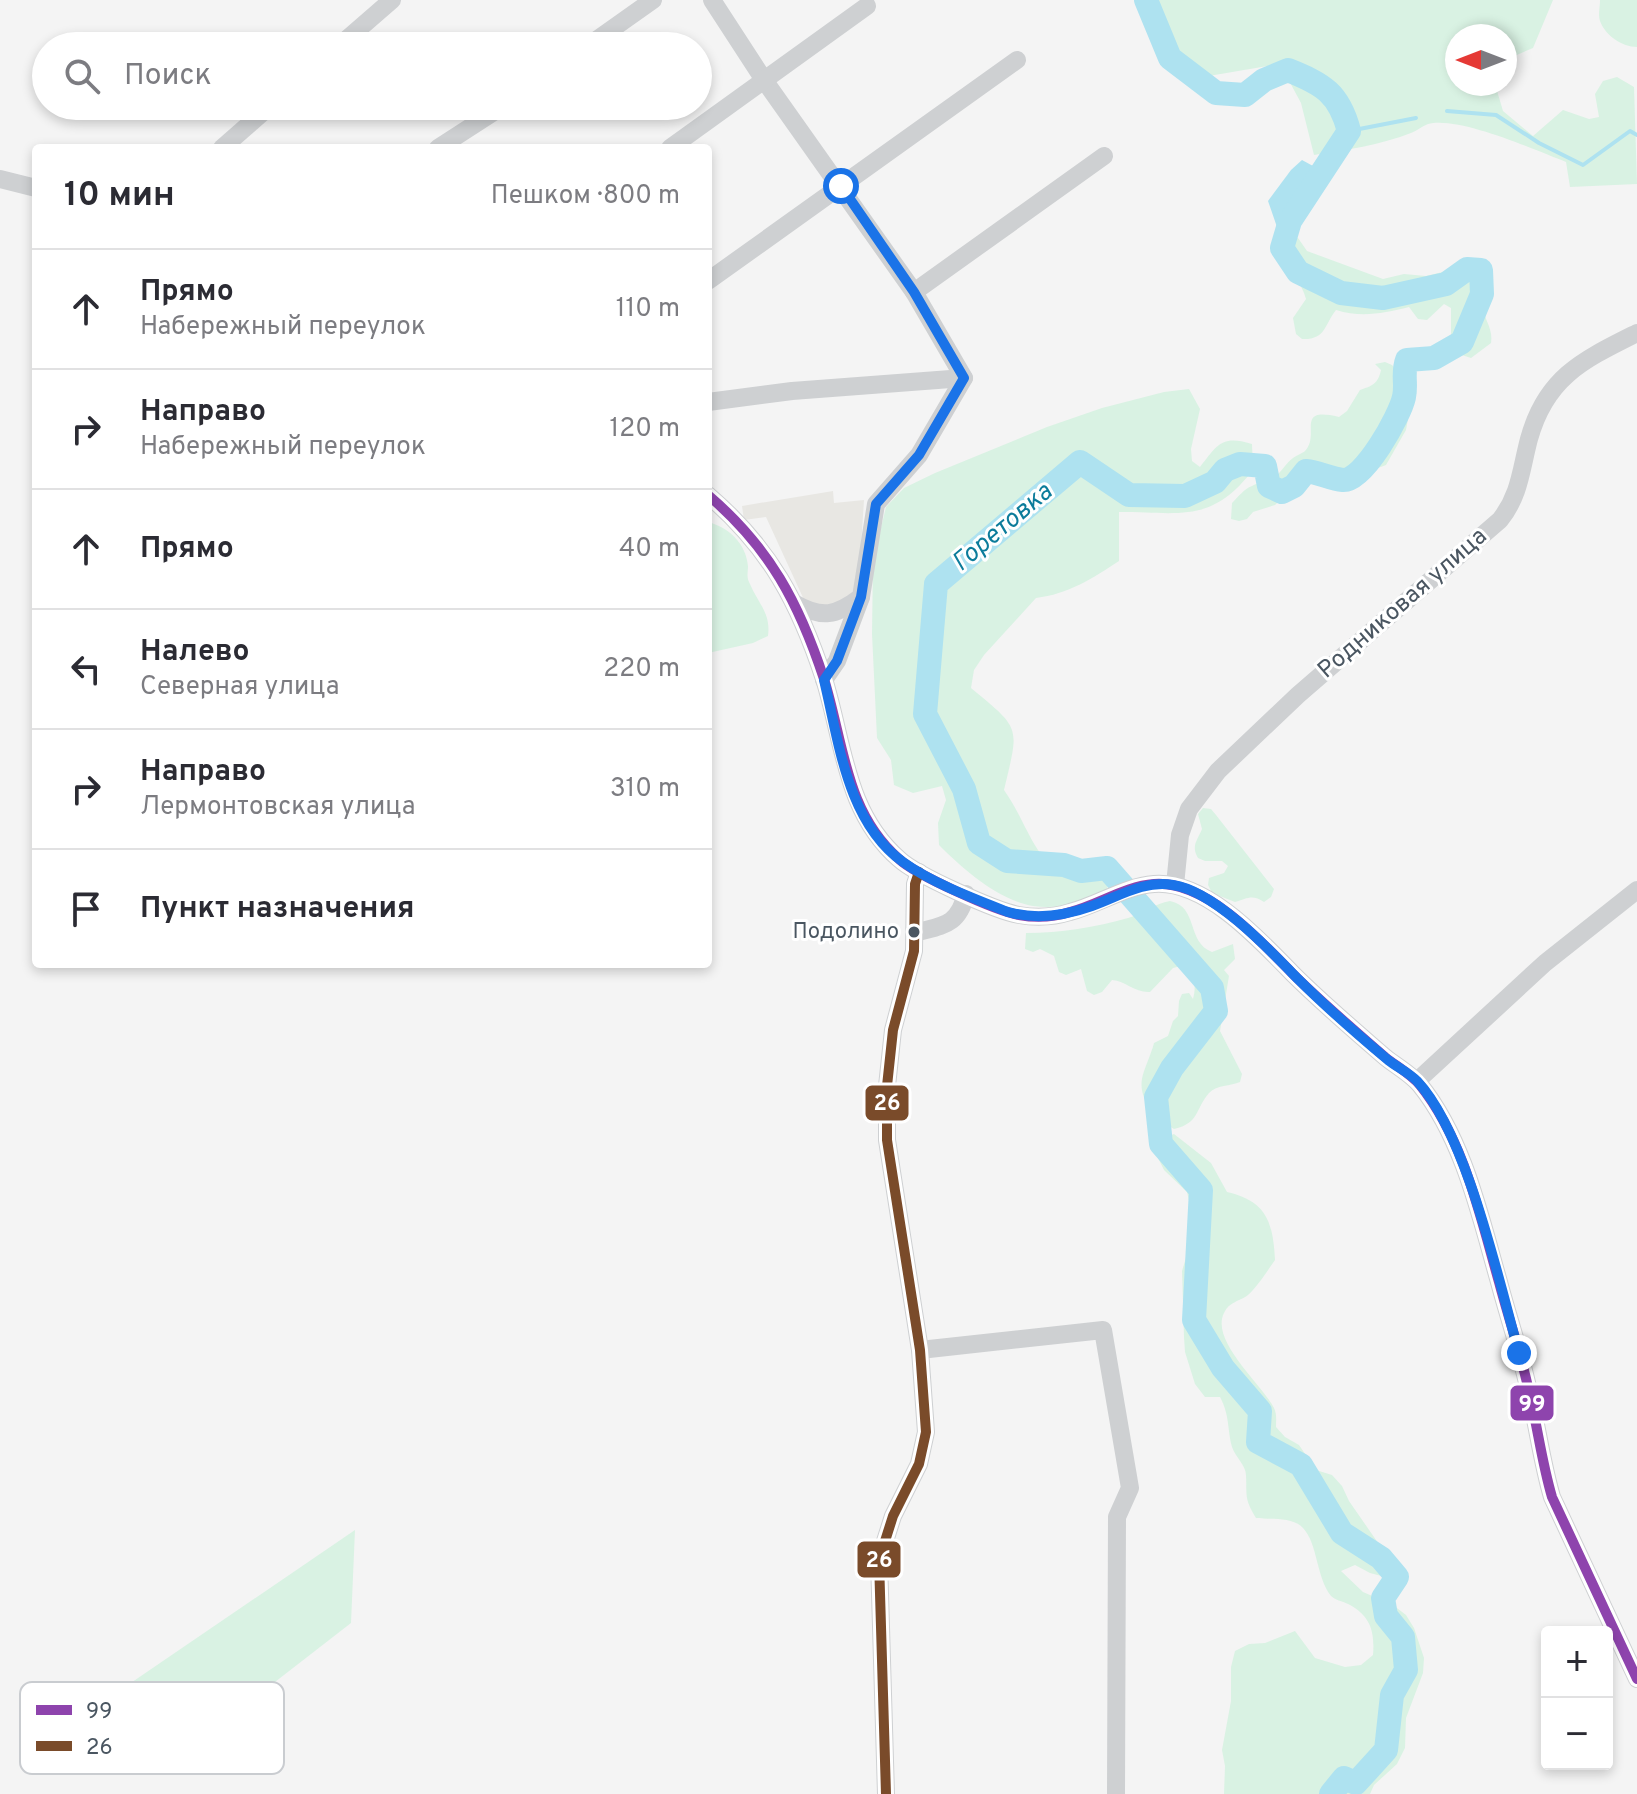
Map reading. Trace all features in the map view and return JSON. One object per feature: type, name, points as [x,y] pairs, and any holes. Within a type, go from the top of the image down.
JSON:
[{"type":"street","points":[[355,32],[392,0]]},
{"type":"street","points":[[608,32],[653,0]]},
{"type":"street","points":[[712,0],[764,80],[914,292],[964,378]]},
{"type":"street","points":[[712,118],[867,6]]},
{"type":"street","points":[[712,278],[1017,60]]},
{"type":"street","points":[[227,144],[254,120]]},
{"type":"street","points":[[444,144],[481,120]]},
{"type":"street","points":[[676,144],[709,120]]},
{"type":"street","points":[[914,292],[1104,156]]},
{"type":"street","points":[[0,179],[32,187]]},
{"type":"street","name":"Родниковая улица","points":[[1175,885],[1180,835],[1189,809],[1202,789],[1298,695],[1500,520],[1512,505],[1520,485],[1529,439],[1547,394],[1575,369],[1637,333]]},
{"type":"street","points":[[712,401],[792,391],[964,378]]},
{"type":"street","points":[[824,680],[837,661],[861,597],[876,504],[919,455],[964,378]]},
{"type":"street","points":[[712,499],[754,539],[776,569],[794,603],[824,680],[851,789],[864,816],[901,861],[1008,912],[1040,917],[1081,909],[1154,884],[1175,885],[1200,895],[1261,941],[1315,997],[1417,1081],[1450,1135],[1481,1220],[1530,1395],[1552,1497],[1637,1679]]},
{"type":"street","points":[[794,603],[810,612],[832,613],[842,612],[861,597]]},
{"type":"street","points":[[886,1794],[879,1560],[893,1516],[919,1464],[926,1432],[920,1350],[887,1140],[887,1086],[893,1030],[914,951],[915,884],[919,872]]},
{"type":"street","points":[[1417,1081],[1545,963],[1637,890]]},
{"type":"street","points":[[915,933],[949,923],[959,915],[966,894]]},
{"type":"street","points":[[920,1350],[1103,1330],[1130,1488],[1117,1517],[1116,1794]]},
{"type":"shaded area","points":[[833,491],[834,503],[864,500],[858,594],[839,608],[805,602],[766,517],[744,520],[742,506]]},
{"type":"green space","points":[[1146,0],[1553,0],[1533,48],[1517,55],[1517,24],[1445,24],[1445,96],[1499,96],[1503,111],[1533,136],[1563,110],[1589,119],[1599,117],[1595,94],[1603,81],[1617,77],[1634,87],[1637,184],[1570,187],[1566,162],[1477,129],[1442,123],[1428,124],[1411,133],[1375,144],[1314,155],[1301,103],[1280,64],[1197,78],[1174,55]]},
{"type":"green space","points":[[1600,0],[1637,0],[1637,47],[1620,42],[1602,26],[1599,19]]},
{"type":"green space","points":[[1291,234],[1307,251],[1383,279],[1404,274],[1426,276],[1485,259],[1492,276],[1484,305],[1491,343],[1471,358],[1456,353],[1451,348],[1451,308],[1444,304],[1427,320],[1418,319],[1409,307],[1364,314],[1336,310],[1320,334],[1302,339],[1296,334],[1293,318],[1306,299],[1288,263],[1284,247],[1285,238]]},
{"type":"green space","points":[[1385,362],[1409,382],[1412,397],[1406,430],[1386,465],[1353,487],[1322,479],[1293,488],[1275,505],[1253,512],[1247,519],[1231,519],[1232,503],[1241,493],[1275,477],[1291,460],[1304,452],[1311,438],[1312,419],[1317,415],[1339,417],[1347,411],[1360,390],[1371,386],[1378,378],[1381,370],[1375,364]]},
{"type":"green space","points":[[1189,389],[1200,409],[1191,449],[1192,461],[1200,467],[1222,444],[1242,441],[1252,444],[1253,470],[1238,487],[1208,507],[1178,513],[1119,512],[1119,561],[1079,585],[1036,598],[974,670],[971,688],[1000,713],[1012,731],[1014,741],[1004,790],[1042,856],[1071,855],[1107,881],[1108,895],[1080,903],[1042,907],[1020,903],[982,882],[939,845],[938,823],[946,800],[942,786],[913,793],[894,785],[891,760],[877,738],[872,634],[873,561],[886,507],[904,488],[1047,427],[1102,408],[1164,392]]},
{"type":"green space","points":[[712,524],[729,532],[740,543],[747,558],[748,579],[766,615],[768,628],[768,636],[753,643],[712,652]]},
{"type":"green space","points":[[1203,808],[1211,809],[1274,889],[1271,897],[1264,902],[1253,897],[1235,902],[1212,893],[1209,878],[1224,873],[1228,866],[1222,861],[1205,861],[1196,854],[1202,829],[1198,814]]},
{"type":"green space","points":[[1170,901],[1185,910],[1204,947],[1212,952],[1233,944],[1235,959],[1224,970],[1229,976],[1220,1031],[1242,1074],[1240,1082],[1212,1090],[1193,1119],[1174,1129],[1156,1115],[1146,1102],[1142,1079],[1154,1043],[1168,1036],[1178,1016],[1182,994],[1189,993],[1193,999],[1195,988],[1189,972],[1181,966],[1173,968],[1150,992],[1112,980],[1102,992],[1094,995],[1087,991],[1081,969],[1066,975],[1059,972],[1054,956],[1040,949],[1033,952],[1025,949],[1026,933],[1065,931],[1103,924]]},
{"type":"green space","points":[[1174,1134],[1211,1163],[1227,1192],[1251,1201],[1265,1215],[1272,1234],[1275,1260],[1251,1292],[1226,1309],[1222,1324],[1224,1336],[1239,1362],[1274,1408],[1276,1427],[1299,1445],[1316,1470],[1332,1475],[1342,1486],[1392,1563],[1385,1577],[1355,1565],[1341,1571],[1363,1592],[1393,1605],[1406,1615],[1424,1658],[1423,1673],[1406,1718],[1405,1748],[1397,1764],[1374,1785],[1370,1794],[1224,1794],[1222,1750],[1231,1701],[1231,1667],[1235,1651],[1295,1631],[1315,1658],[1345,1667],[1361,1665],[1373,1655],[1373,1638],[1370,1625],[1361,1613],[1331,1596],[1322,1580],[1312,1543],[1303,1528],[1287,1520],[1256,1518],[1246,1493],[1246,1472],[1232,1447],[1220,1397],[1205,1397],[1195,1384],[1185,1352],[1182,1271],[1191,1241],[1191,1209],[1187,1192],[1164,1170],[1157,1156],[1159,1140]]},
{"type":"green space","points":[[355,1530],[351,1623],[275,1682],[132,1682]]},
{"type":"water","points":[[1302,160],[1313,166],[1320,186],[1293,229],[1277,227],[1268,201]]},
{"type":"waterway","name":"Горетовка","points":[[1146,0],[1170,58],[1216,93],[1245,95],[1264,80],[1288,70],[1320,85],[1340,107],[1349,131],[1290,221],[1282,248],[1298,272],[1341,293],[1383,298],[1446,284],[1467,269],[1481,270],[1482,294],[1462,342],[1434,358],[1407,360],[1404,397],[1396,418],[1370,460],[1351,478],[1343,480],[1306,471],[1294,486],[1282,492],[1269,486],[1265,466],[1240,464],[1225,470],[1215,482],[1185,496],[1129,495],[1080,462],[936,584],[925,714],[964,789],[979,843],[1007,861],[1064,865],[1081,871],[1107,868],[1212,988],[1216,1011],[1172,1068],[1156,1097],[1161,1144],[1201,1190],[1194,1320],[1223,1368],[1260,1411],[1258,1442],[1301,1465],[1342,1533],[1381,1558],[1397,1577],[1383,1598],[1386,1616],[1403,1637],[1406,1670],[1392,1695],[1386,1750],[1356,1783],[1344,1778],[1331,1794]]},
{"type":"waterway","points":[[1447,111],[1496,115],[1539,143],[1583,165],[1630,131],[1637,135]]},
{"type":"waterway","points":[[1349,131],[1416,118]]},
{"type":"transit line","name":"99","points":[[712,499],[749,535],[793,601],[824,679],[857,798],[867,820],[899,859],[957,892],[1025,916],[1064,914],[1143,885],[1173,885],[1192,891],[1230,914],[1326,1006],[1420,1085],[1448,1130],[1469,1179],[1523,1367],[1552,1497],[1637,1679]]},
{"type":"transit line","name":"26","points":[[886,1794],[879,1560],[893,1516],[919,1464],[926,1432],[920,1350],[887,1140],[887,1086],[893,1030],[914,951],[915,884],[919,872]]},
{"type":"place","name":"Подолино","points":[[914,932]]},
{"type":"route","points":[[841,186],[914,292],[964,378],[919,455],[876,504],[861,597],[837,661],[824,680],[851,789],[864,816],[901,861],[980,901],[1021,916],[1057,915],[1154,884],[1175,885],[1200,895],[1234,918],[1315,997],[1417,1081],[1435,1106],[1468,1179],[1519,1353]]}]
